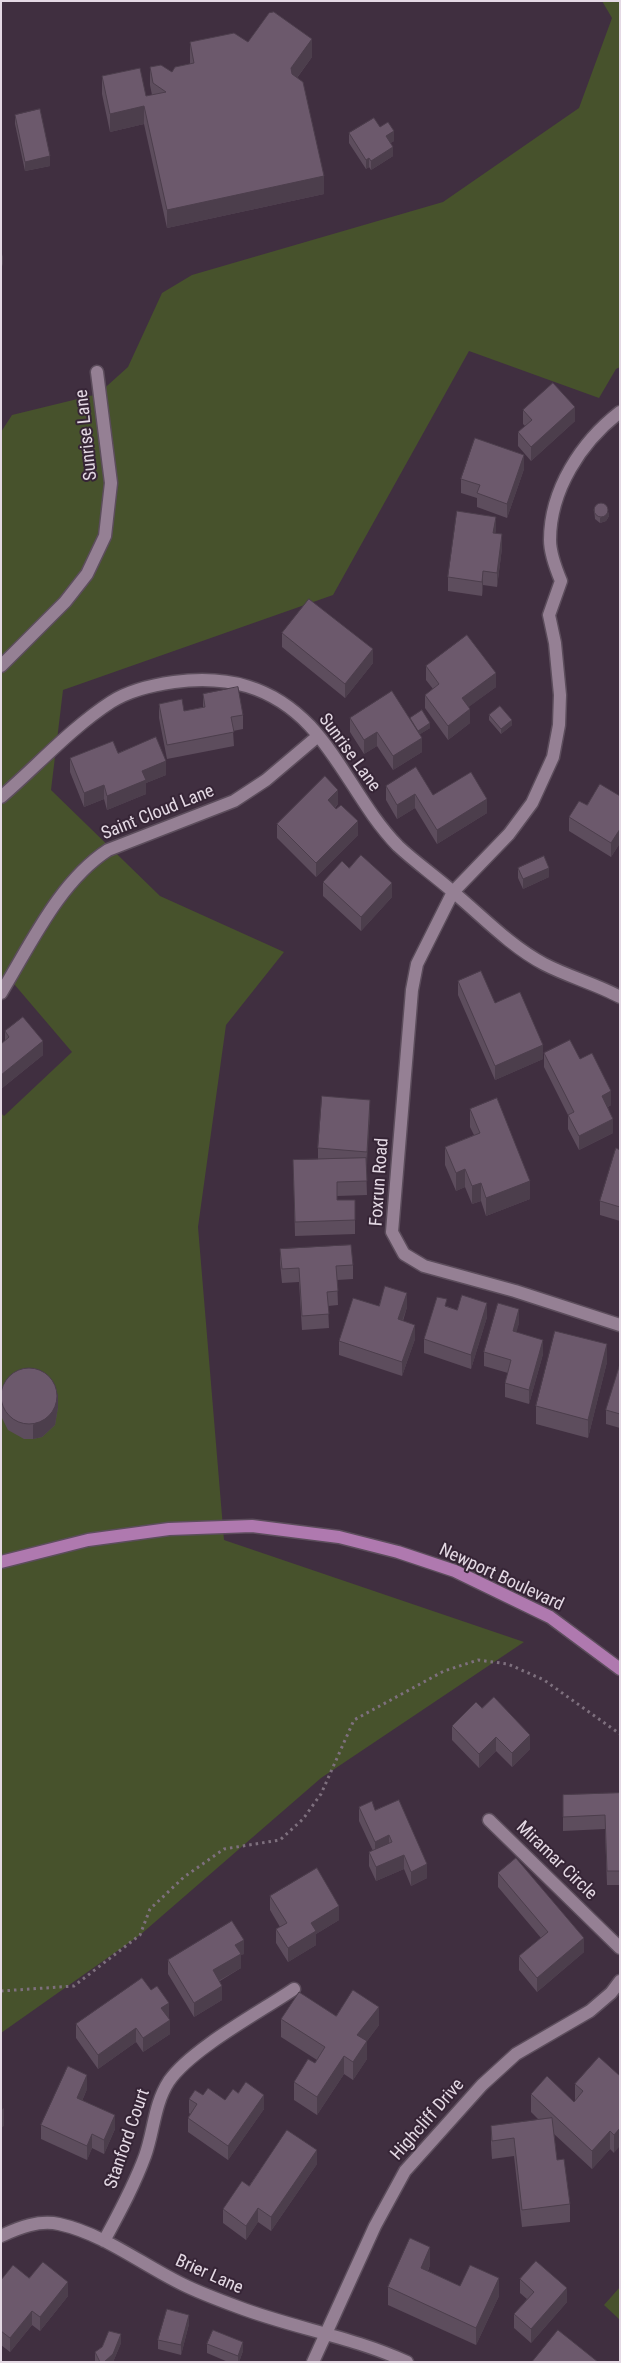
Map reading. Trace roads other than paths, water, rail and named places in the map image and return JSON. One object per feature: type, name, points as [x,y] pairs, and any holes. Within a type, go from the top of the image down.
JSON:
[{"type":"main road","name":"Newport Boulevard","points":[[1,1562],[88,1540],[169,1529],[252,1526],[339,1537],[398,1552],[455,1571],[550,1617],[620,1669]]},
{"type":"street","name":"Sunrise Lane","points":[[1,666],[65,602],[87,574],[105,536],[111,482],[97,372]]},
{"type":"street","name":"Foxrun Road","points":[[620,412],[587,442],[563,483],[554,510],[550,541],[554,564],[560,581],[549,615],[555,643],[560,696],[559,725],[553,757],[532,803],[510,834],[453,892],[417,964],[412,990],[392,1232],[404,1254],[424,1266],[515,1291],[620,1326]]},
{"type":"street","name":"Sunrise Lane","points":[[1,797],[89,717],[128,694],[155,685],[216,679],[252,686],[277,699],[301,717],[335,758],[376,822],[399,847],[498,932],[543,963],[620,997]]},
{"type":"street","name":"Saint Cloud Lane","points":[[1,993],[60,897],[92,861],[108,850],[234,801],[266,780],[318,736]]},
{"type":"street","name":"Miramar Circle","points":[[489,1820],[620,1948]]},
{"type":"street","name":"Highcliff Drive","points":[[313,2362],[375,2226],[405,2171],[482,2085],[516,2054],[590,2011],[611,1993],[620,1982]]},
{"type":"street","name":"Stanford Court","points":[[104,2241],[129,2194],[146,2154],[157,2104],[171,2079],[193,2055],[294,1989]]},
{"type":"street","name":"Brier Lane","points":[[1,2236],[18,2228],[38,2223],[75,2228],[104,2241],[182,2284],[239,2308],[326,2333],[407,2362]]}]
